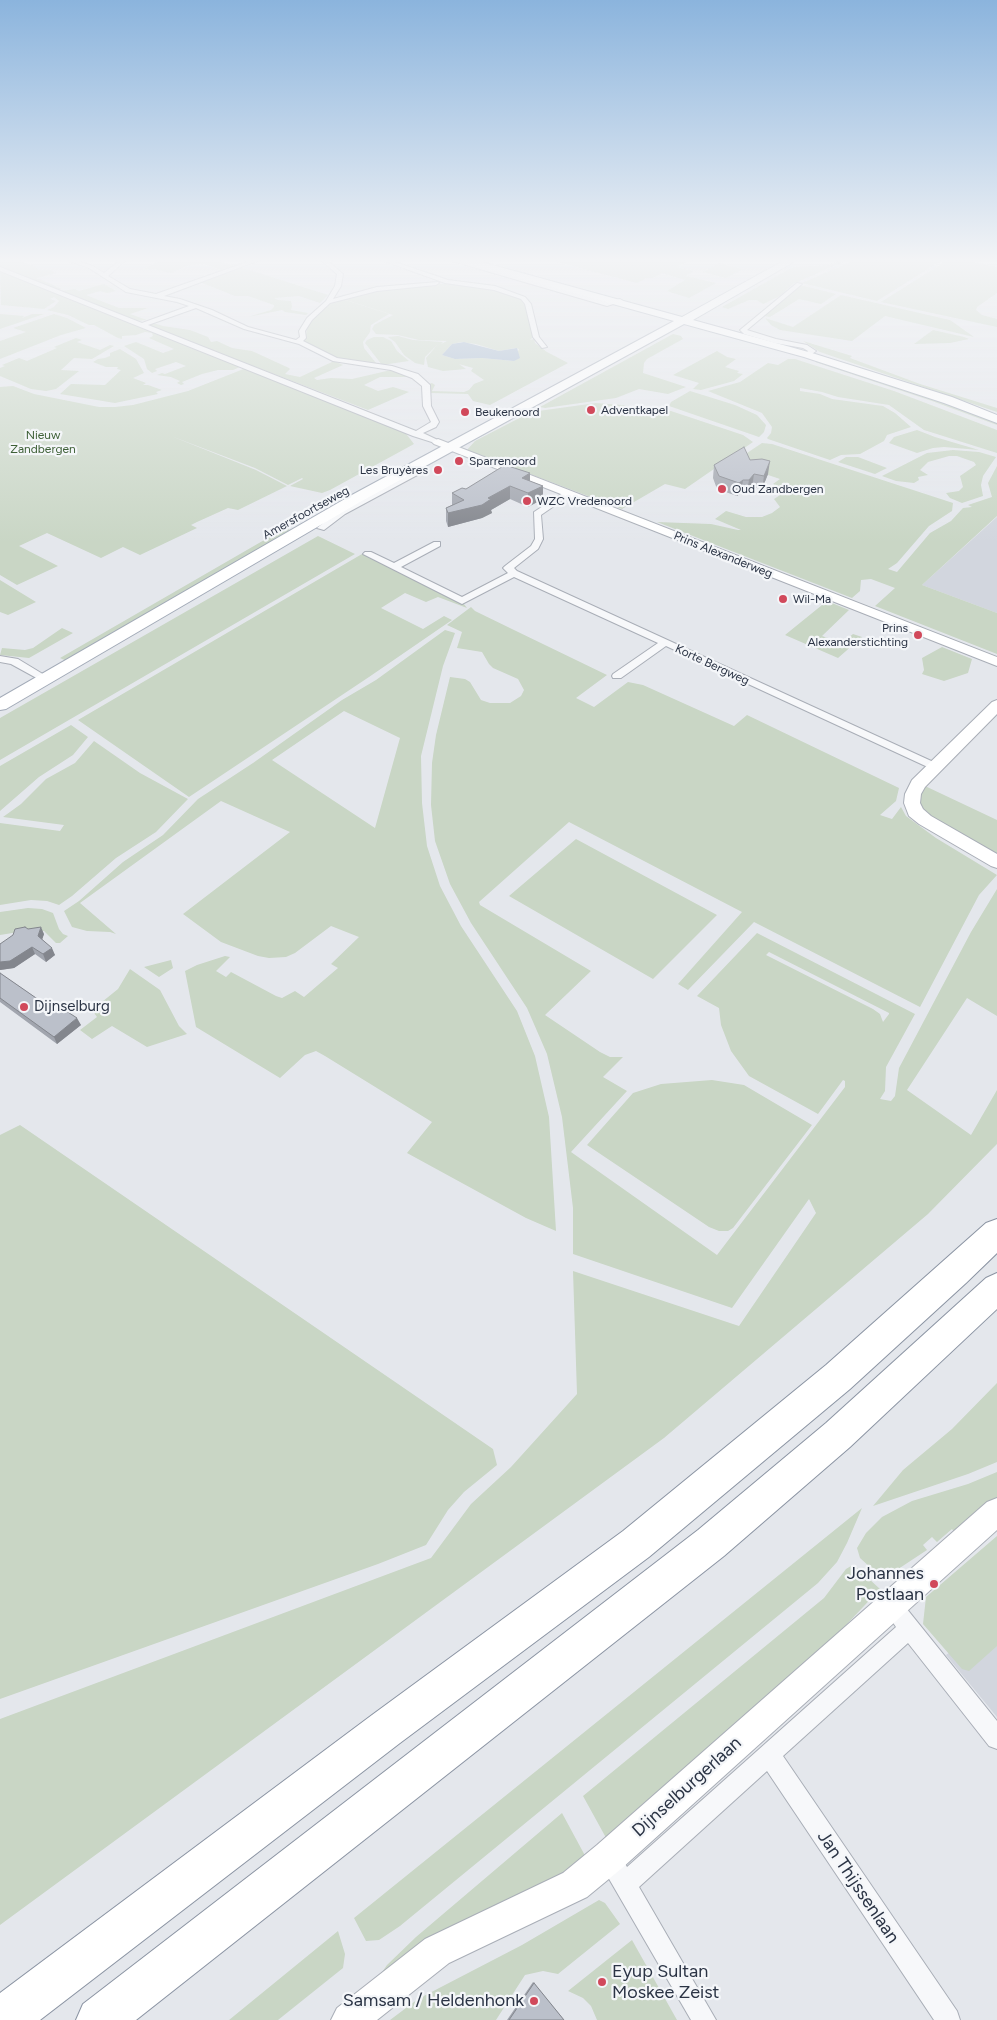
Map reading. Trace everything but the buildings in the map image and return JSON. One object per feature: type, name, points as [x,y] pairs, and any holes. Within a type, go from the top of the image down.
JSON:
[{"type":"highway","points":[[2,2020],[378,1735],[636,1544],[838,1377],[956,1273],[997,1233]]},
{"type":"highway","points":[[99,2020],[711,1542],[838,1435],[997,1288]]},
{"type":"main road","name":"Amersfoortseweg","points":[[195,575],[609,355]]},
{"type":"main road","points":[[798,355],[948,400],[997,419]]},
{"type":"main road","points":[[804,357],[997,427]]},
{"type":"main road","name":"Amersfoortseweg","points":[[0,705],[414,466],[444,444]]},
{"type":"main road","points":[[15,679],[154,598]]},
{"type":"street","points":[[217,355],[444,444]]},
{"type":"street","points":[[325,355],[335,360],[404,371],[422,380],[427,390],[427,406],[435,422],[416,434]]},
{"type":"street","name":"Prins Alexanderweg","points":[[444,444],[997,662]]},
{"type":"street","name":"Amersfoortseweg","points":[[321,528],[342,512],[418,471],[414,466]]},
{"type":"street","points":[[368,554],[462,601],[514,573],[508,568],[534,546],[539,539],[537,514],[569,493]]},
{"type":"street","points":[[394,567],[437,544]]},
{"type":"street","name":"Korte Bergweg","points":[[514,573],[936,767]]},
{"type":"street","points":[[618,676],[664,643]]},
{"type":"street","points":[[0,659],[14,661],[46,679]]},
{"type":"street","points":[[997,705],[918,784],[913,794],[912,803],[916,812],[925,820],[997,862]]},
{"type":"street","name":"Dijnselburgerlaan","points":[[349,2020],[437,1951],[575,1885],[617,1870],[769,1754],[997,1512]]},
{"type":"street","points":[[900,1616],[997,1738]]},
{"type":"street","name":"Dijnselburgerlaan","points":[[617,1870],[900,1616]]},
{"type":"street","name":"Jan Thijssenlaan","points":[[769,1754],[948,2020]]},
{"type":"street","points":[[617,1870],[704,2020]]},
{"type":"shaded area","points":[[997,517],[997,613],[922,585]]},
{"type":"shaded area","points":[[997,1618],[997,1717],[946,1655]]},
{"type":"green space","points":[[0,355],[9,355],[0,359]]},
{"type":"green space","points":[[40,355],[98,355],[92,359],[74,358],[61,370],[79,371],[56,389],[46,391],[31,389],[0,376],[0,368],[5,366],[2,365],[19,358],[27,361]]},
{"type":"green space","points":[[130,355],[136,359],[144,373],[133,378],[146,383],[143,385],[162,390],[156,392],[158,394],[115,403],[60,394],[71,384],[105,385],[121,370],[117,369],[118,367],[106,367],[93,362],[110,356]]},
{"type":"green space","points":[[138,355],[211,355],[240,367],[233,370],[218,370],[202,374],[182,382],[184,384],[181,385],[177,383],[180,381],[171,377],[157,375],[186,366],[176,362],[155,369],[157,371],[152,373],[147,369],[144,359]]},
{"type":"green space","points":[[225,355],[261,355],[289,368],[285,374],[300,377],[334,361],[343,365],[314,378],[317,380],[331,378],[352,379],[391,370],[409,377],[380,377],[364,385],[378,391],[393,387],[409,392],[368,410]]},
{"type":"green space","points":[[331,355],[370,355],[376,363],[373,365],[342,361]]},
{"type":"green space","points":[[374,355],[402,355],[409,361],[382,365]]},
{"type":"green space","points":[[404,355],[427,355],[424,365],[415,363]]},
{"type":"green space","points":[[428,355],[443,355],[455,359],[482,358],[514,361],[516,355],[553,355],[568,363],[490,405],[473,401],[468,394],[431,393],[429,384],[432,383],[435,385],[432,391],[464,392],[469,390],[474,384],[484,380],[471,371],[473,368],[459,364],[466,369],[443,371],[428,367],[426,358]]},
{"type":"green space","points":[[634,355],[654,355],[644,363],[643,373],[686,387],[668,394],[639,389],[616,398],[545,408],[540,407]]},
{"type":"green space","points":[[709,355],[724,355],[736,359],[725,367],[743,374],[734,381],[701,390],[693,389],[699,383],[673,375]]},
{"type":"green space","points":[[830,355],[852,356],[850,358],[920,384],[997,408],[997,412]]},
{"type":"green space","points":[[788,359],[795,359],[894,391],[997,430],[997,453],[924,430],[889,405],[838,397],[800,388],[800,391],[820,394],[832,399],[883,406],[895,413],[911,427],[887,435],[884,441],[860,454],[841,455],[830,460],[768,439],[772,427],[762,413],[708,391],[740,382],[768,363],[778,365]]},
{"type":"green space","points":[[818,360],[997,420],[997,425],[815,362]]},
{"type":"green space","name":"Nieuw Zandbergen","points":[[246,368],[404,431],[414,444],[322,493],[290,486],[302,478],[288,485],[255,468],[171,436],[256,470],[287,486],[238,510],[228,508],[197,522],[191,525],[197,528],[140,555],[123,547],[101,558],[47,533],[19,546],[58,566],[17,585],[0,575],[0,387],[13,386],[34,394],[99,407],[115,407],[133,405],[188,391]]},
{"type":"green space","points":[[690,391],[735,405],[757,415],[766,425],[764,432],[759,437],[669,406],[671,402]]},
{"type":"green space","points":[[596,403],[622,405],[653,411],[671,411],[743,435],[753,442],[685,489],[665,484],[622,509],[467,450],[475,441],[531,412]]},
{"type":"green space","points":[[917,430],[979,450],[944,447],[917,453],[889,443],[894,437]]},
{"type":"green space","points":[[762,443],[772,444],[953,503],[952,511],[929,526],[897,563],[888,569],[897,572],[930,533],[951,521],[963,508],[972,507],[968,505],[992,497],[988,483],[997,466],[997,516],[922,585],[997,613],[997,654],[875,606],[895,588],[871,579],[861,580],[860,591],[852,598],[657,522],[711,524],[741,530],[715,519],[726,511],[746,517],[762,517],[780,507],[774,499],[788,490],[773,484],[780,479],[732,463]]},
{"type":"green space","points":[[953,450],[979,452],[996,457],[983,476],[981,485],[983,496],[962,503],[950,498],[946,493],[959,491],[963,487],[960,476],[976,465],[974,462],[957,456],[949,456],[928,462],[920,470],[928,475],[918,477],[919,480],[914,483],[896,481],[882,476],[927,453]]},
{"type":"green space","points":[[846,457],[858,457],[887,468],[875,474],[838,462]]},
{"type":"green space","points":[[285,528],[293,531],[69,662],[60,658]]},
{"type":"green space","points":[[318,536],[355,554],[0,760],[0,718]]},
{"type":"green space","points":[[362,554],[460,599],[467,608],[438,597],[426,602],[405,593],[381,608],[423,629],[444,616],[452,620],[189,797],[78,720]]},
{"type":"green space","points":[[0,580],[36,602],[8,615],[0,612]]},
{"type":"green space","points":[[827,601],[849,610],[822,636],[842,643],[853,634],[862,637],[838,658],[785,635]]},
{"type":"green space","points":[[471,607],[475,611],[607,675],[576,698],[594,707],[628,682],[643,685],[734,726],[747,715],[899,788],[896,801],[880,815],[892,819],[901,807],[906,816],[936,838],[997,875],[979,895],[920,1007],[754,922],[688,990],[678,984],[742,912],[569,822],[479,902],[480,905],[591,971],[545,1015],[600,1052],[610,1057],[623,1057],[603,1077],[627,1091],[571,1152],[717,1255],[845,1087],[845,1081],[843,1080],[818,1114],[749,1076],[731,1051],[721,1025],[719,1008],[697,996],[757,933],[915,1014],[886,1067],[885,1091],[880,1099],[891,1101],[895,1096],[899,1068],[971,932],[997,889],[997,1016],[967,998],[907,1090],[971,1135],[997,1090],[997,1144],[928,1214],[664,1438],[0,1925],[0,1719],[431,1558],[471,1504],[511,1467],[577,1394],[573,1271],[739,1326],[816,1213],[809,1199],[732,1308],[573,1254],[573,1208],[562,1117],[547,1054],[527,1008],[471,923],[450,884],[435,841],[431,805],[432,763],[436,735],[450,677],[465,679],[470,682],[481,700],[490,703],[510,703],[521,696],[524,690],[518,679],[493,668],[482,652],[457,648],[462,632],[447,625]],"holes":[[[769,952],[889,1013],[883,1022],[880,1014],[873,1009],[766,955]]]},
{"type":"green space","points":[[62,628],[73,633],[29,658],[0,655],[2,648],[25,650],[33,648]]},
{"type":"green space","points":[[445,630],[455,633],[443,666],[421,756],[422,803],[427,846],[440,886],[461,926],[517,1011],[535,1056],[549,1117],[556,1231],[526,1218],[407,1153],[432,1122],[325,1056],[316,1051],[305,1055],[280,1078],[196,1027],[185,971],[225,956],[230,957],[216,971],[226,977],[231,972],[282,998],[295,991],[304,997],[338,968],[331,964],[359,937],[331,926],[295,953],[286,957],[269,958],[258,956],[221,942],[183,914],[290,832],[221,801],[80,903],[116,934],[87,931],[72,927],[64,911],[79,901],[123,862],[163,835],[198,799],[342,700],[376,680]],"holes":[[[344,711],[400,738],[375,828],[272,760]]]},
{"type":"green space","points":[[942,647],[972,659],[968,673],[944,681],[922,674],[924,670],[922,658]]},
{"type":"green space","points":[[71,725],[88,737],[73,755],[39,777],[0,811],[0,766]]},
{"type":"green space","points":[[94,741],[140,773],[188,799],[156,832],[116,858],[59,905],[47,901],[31,900],[0,905],[0,823],[60,831],[64,825],[3,817],[21,804],[46,779],[75,763]]},
{"type":"green space","points":[[925,786],[997,820],[997,858],[930,818],[918,804],[921,792]]},
{"type":"green space","points":[[576,839],[717,915],[653,979],[509,896]]},
{"type":"green space","points":[[28,908],[42,909],[53,913],[59,929],[68,936],[60,943],[56,943],[44,931],[31,930],[0,935],[0,912]]},
{"type":"green space","points":[[171,960],[173,968],[159,977],[144,967]]},
{"type":"green space","points":[[130,969],[160,990],[179,1026],[187,1034],[147,1047],[112,1026],[92,1039],[80,1030],[97,1017],[92,1010],[118,989]]},
{"type":"green space","points":[[712,1080],[744,1085],[812,1125],[733,1228],[728,1231],[719,1231],[709,1227],[587,1145],[633,1093],[661,1084]]},
{"type":"green space","points":[[20,1125],[493,1449],[497,1465],[464,1492],[448,1510],[426,1545],[378,1564],[0,1699],[0,1135]]},
{"type":"green space","points":[[997,1383],[997,1462],[968,1474],[873,1506],[903,1470],[952,1429]]},
{"type":"green space","points":[[997,1472],[997,1498],[955,1533],[952,1529],[937,1542],[932,1537],[923,1545],[927,1550],[883,1579],[860,1558],[857,1548],[866,1533],[882,1517],[912,1501],[968,1484]]},
{"type":"green space","points":[[862,1508],[837,1562],[818,1583],[400,1926],[379,1940],[366,1941],[354,1918]]},
{"type":"green space","points":[[997,1536],[997,1646],[969,1671],[962,1669],[923,1624],[926,1597]]},
{"type":"green space","points":[[855,1566],[880,1589],[832,1640],[610,1845],[583,1796],[824,1598],[846,1569]]},
{"type":"green space","points":[[562,1813],[589,1863],[365,1997],[387,1965],[416,1937]]},
{"type":"green space","points":[[599,1900],[605,1903],[620,1924],[558,1974],[543,1971],[525,1975],[496,2020],[390,2020],[418,1999],[522,1945]]},
{"type":"green space","points":[[338,1931],[345,1954],[343,1968],[278,2020],[229,2020]]},
{"type":"green space","points":[[632,1940],[677,2020],[597,2020],[591,2006],[583,1998],[568,1991]]},
{"type":"water","points":[[443,355],[519,355],[520,358],[514,361],[482,358],[455,359]]},
{"type":"place","name":"Adventkapel","points":[[591,410]]},
{"type":"place","name":"Beukenoord","points":[[465,412]]},
{"type":"place","name":"Sparrenoord","points":[[459,461]]},
{"type":"place","name":"Les Bruyères","points":[[438,470]]},
{"type":"place","name":"Oud Zandbergen","points":[[722,489]]},
{"type":"place","name":"WZC Vredenoord","points":[[527,501]]},
{"type":"place","name":"Wil-Ma","points":[[783,599]]},
{"type":"place","name":"Prins Alexanderstichting","points":[[918,635]]},
{"type":"place","name":"Dijnselburg","points":[[24,1007]]},
{"type":"place","name":"Johannes Postlaan","points":[[934,1584]]},
{"type":"place","name":"Eyup Sultan Moskee Zeist","points":[[602,1982]]},
{"type":"place","name":"Samsam / Heldenhonk","points":[[534,2001]]}]
